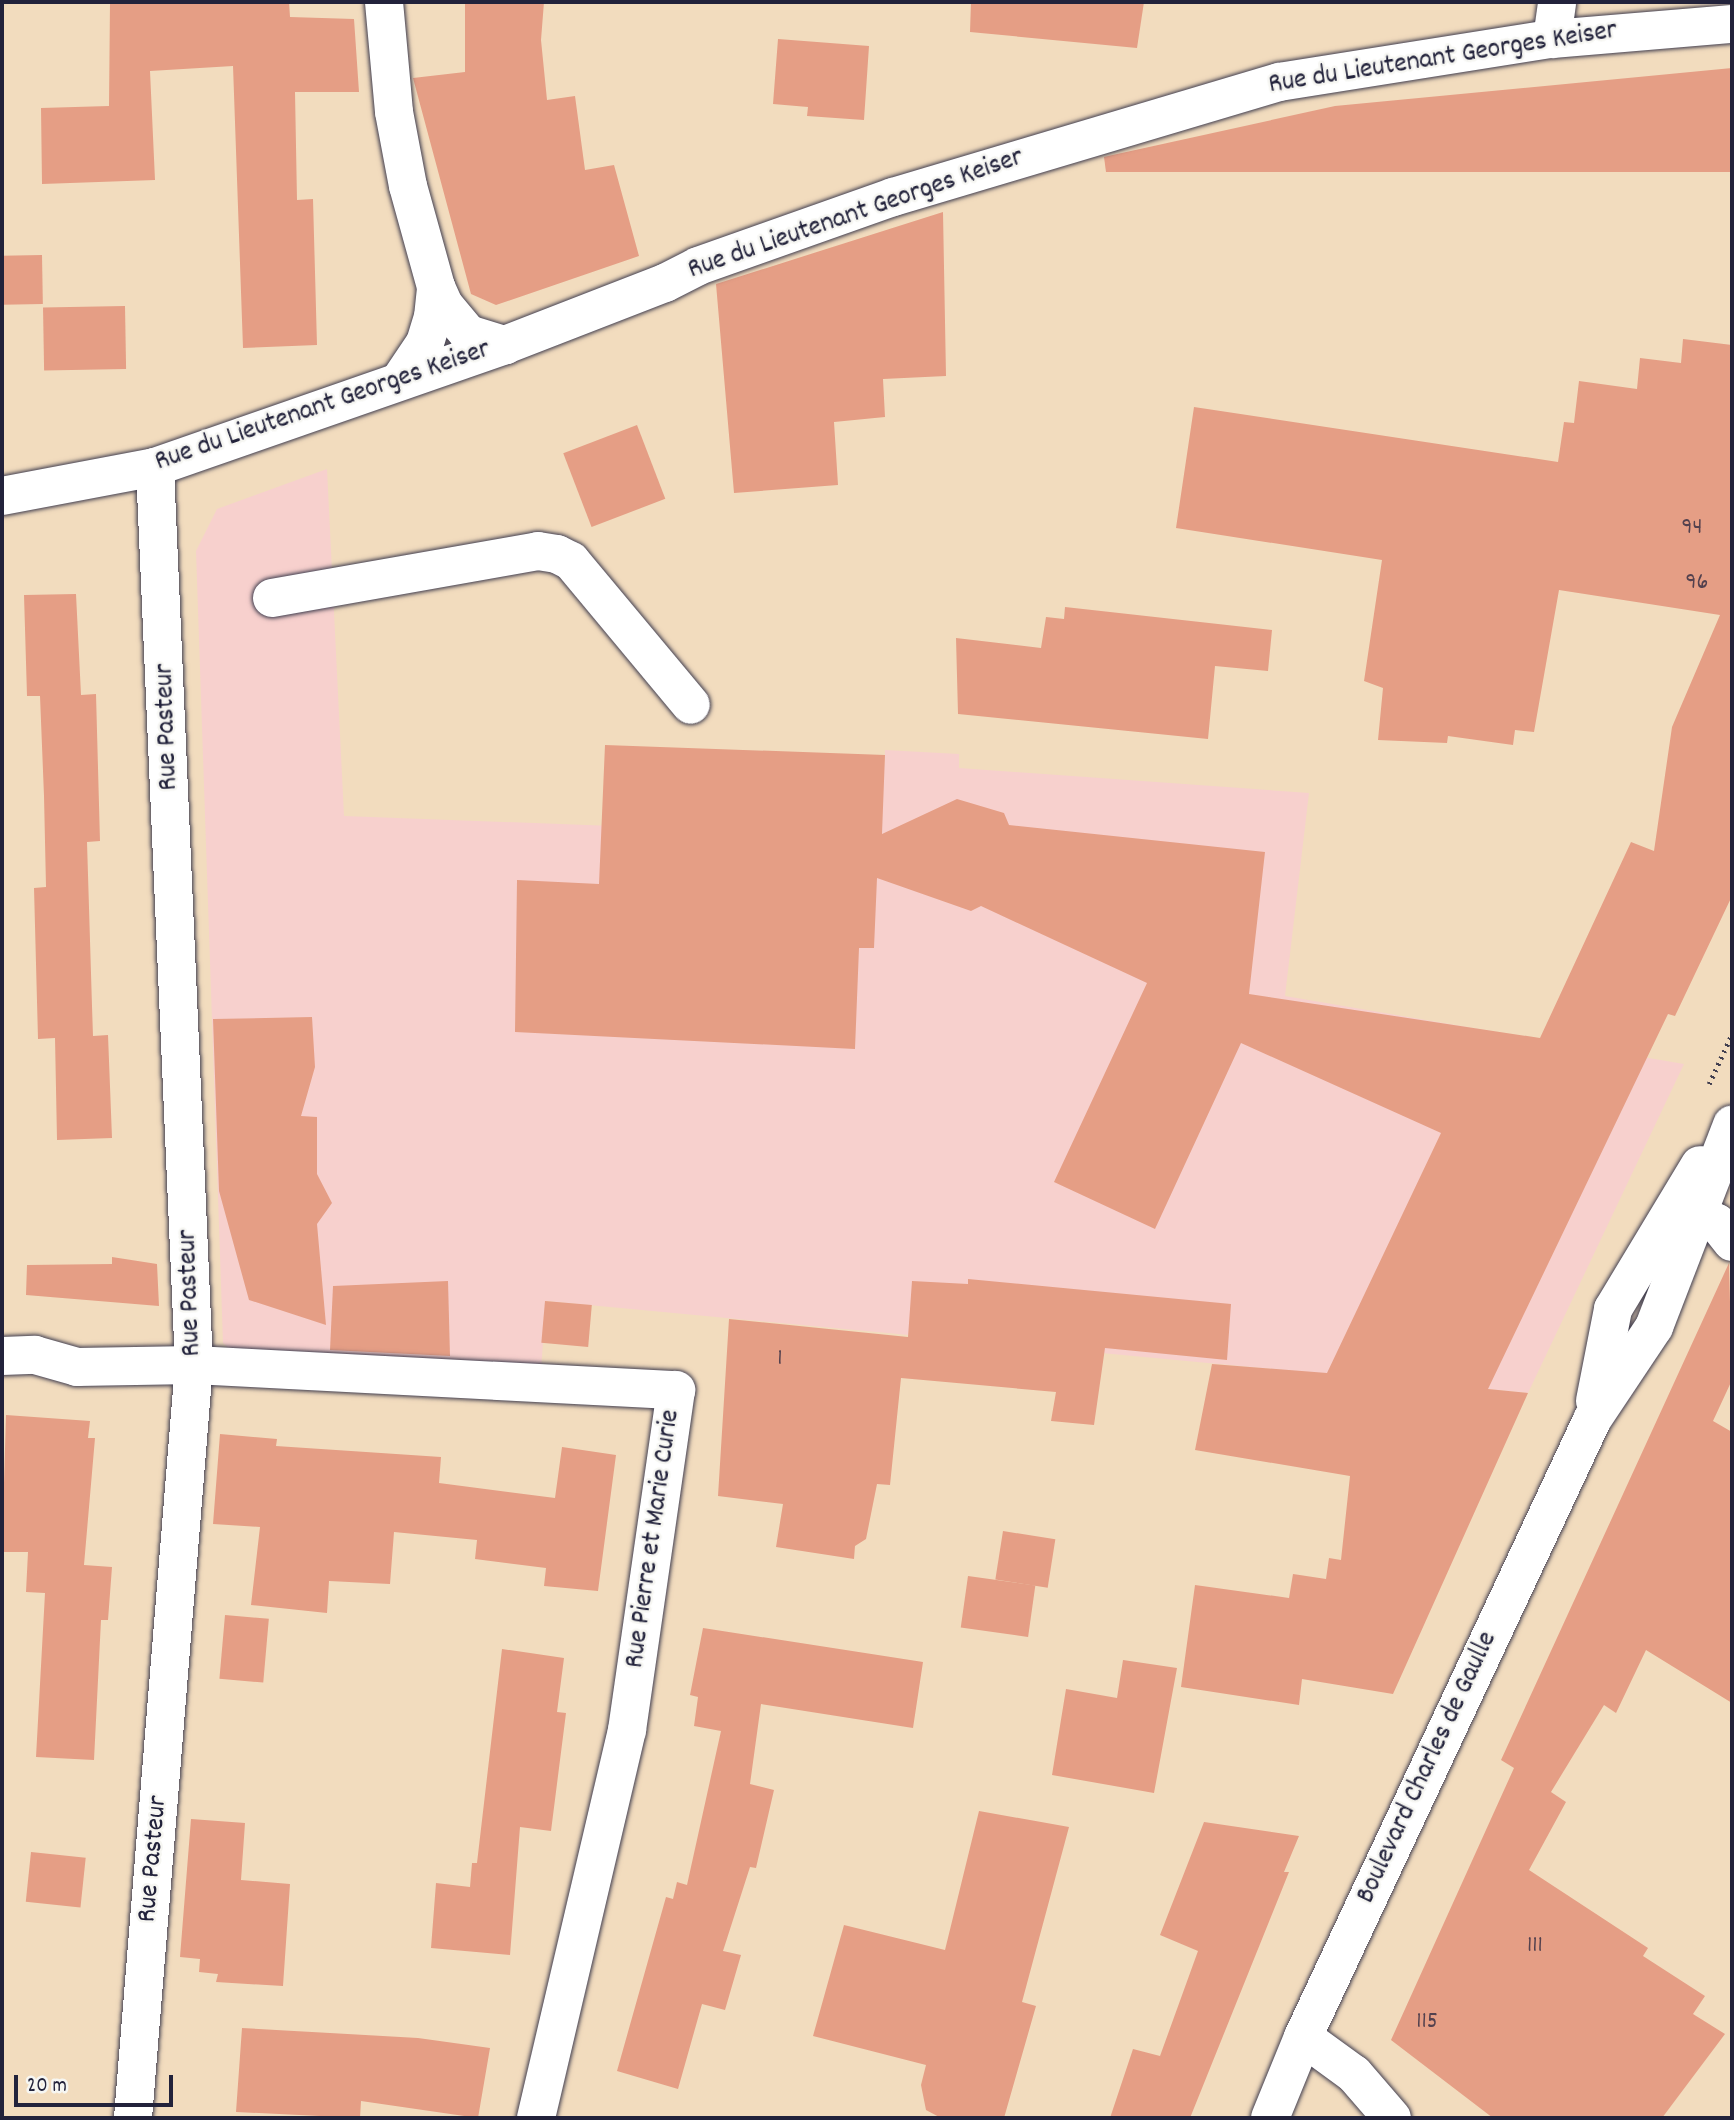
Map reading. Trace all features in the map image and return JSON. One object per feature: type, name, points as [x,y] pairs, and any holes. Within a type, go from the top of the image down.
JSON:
[{"type":"street","points":[[384,2],[394,112],[408,186],[436,287],[443,305],[468,334],[505,345]]},
{"type":"street","points":[[1552,39],[1557,2]]},
{"type":"street","name":"Rue du Lieutenant Georges Keiser","points":[[2,496],[155,467],[505,345],[666,284],[698,266],[881,201],[1174,111],[1292,79],[1552,39],[1732,24]]},
{"type":"street","points":[[400,380],[425,343],[433,317],[436,287]]},
{"type":"street","name":"Rue Pasteur","points":[[133,2118],[194,1365],[155,467]]},
{"type":"street","points":[[272,598],[538,551],[557,554],[571,561],[691,705]]},
{"type":"street","name":"Boulevard Charles de Gaulle","points":[[1592,1420],[1613,1309],[1732,1111]]},
{"type":"street","name":"Boulevard Charles de Gaulle","points":[[1270,2118],[1303,2037],[1592,1420],[1654,1327],[1700,1215],[1732,1125]]},
{"type":"street","points":[[1700,1215],[1717,1223],[1732,1242]]},
{"type":"street","points":[[2,1356],[35,1355],[77,1367],[194,1365]]},
{"type":"street","name":"Rue Pierre et Marie Curie","points":[[194,1365],[676,1390],[627,1730],[536,2118]]},
{"type":"street","points":[[1303,2037],[1354,2074],[1392,2118]]},
{"type":"shaded area","points":[[327,469],[344,816],[880,836],[885,750],[959,754],[959,768],[1309,793],[1285,996],[1684,1064],[1528,1393],[546,1301],[541,1370],[236,1355],[223,1343],[196,551],[217,509]]},
{"type":"building","points":[[110,2],[289,2],[290,17],[354,19],[359,92],[295,92],[297,200],[313,199],[317,345],[243,348],[233,66],[150,71],[155,180],[42,184],[41,108],[109,106]]},
{"type":"building","points":[[465,2],[544,2],[541,40],[547,100],[575,96],[585,170],[614,165],[639,256],[496,305],[471,294],[413,78],[465,72]]},
{"type":"building","points":[[971,2],[1144,2],[1137,48],[970,32]]},
{"type":"building","points":[[778,39],[869,46],[864,120],[807,116],[808,107],[773,104]]},
{"type":"building","points":[[1732,68],[1732,172],[1106,172],[1104,157],[1335,106]]},
{"type":"building","points":[[943,212],[946,376],[883,379],[885,417],[834,422],[838,485],[734,493],[716,284]]},
{"type":"building","points":[[42,255],[43,304],[3,305],[2,256]]},
{"type":"building","points":[[125,306],[126,369],[44,370],[43,307]]},
{"type":"building","points":[[1683,339],[1732,345],[1732,896],[1675,1016],[1668,1014],[1488,1389],[1528,1393],[1393,1694],[1302,1679],[1299,1705],[1181,1687],[1195,1585],[1289,1598],[1293,1574],[1326,1579],[1329,1558],[1341,1560],[1350,1476],[1195,1450],[1212,1364],[1327,1373],[1441,1133],[1241,1043],[1155,1229],[1054,1182],[1147,983],[981,906],[971,911],[877,878],[874,948],[859,948],[855,1049],[515,1032],[517,880],[599,884],[605,745],[885,755],[882,834],[957,799],[1004,813],[1009,825],[1265,852],[1249,994],[1540,1038],[1631,842],[1654,851],[1672,727],[1720,615],[1559,590],[1534,732],[1515,730],[1513,745],[1448,736],[1447,743],[1378,740],[1383,688],[1364,681],[1382,560],[1176,528],[1194,407],[1558,462],[1564,422],[1574,423],[1579,381],[1637,389],[1640,358],[1681,363]]},
{"type":"building","points":[[637,425],[665,499],[592,527],[563,453]]},
{"type":"building","points":[[76,594],[81,695],[96,694],[100,841],[87,842],[93,1036],[108,1035],[112,1138],[57,1140],[55,1038],[38,1039],[34,888],[46,887],[44,796],[40,696],[27,696],[24,595]]},
{"type":"building","points":[[1065,607],[1272,630],[1268,671],[1215,666],[1208,739],[958,714],[956,638],[1041,648],[1046,617],[1064,619]]},
{"type":"building","points":[[312,1017],[315,1067],[301,1116],[317,1117],[317,1174],[332,1203],[317,1224],[326,1325],[249,1300],[219,1191],[213,1019]]},
{"type":"building","points":[[112,1257],[157,1264],[159,1306],[26,1295],[27,1265],[112,1264]]},
{"type":"building","points":[[1729,1263],[1732,1380],[1713,1421],[1732,1432],[1732,1703],[1646,1650],[1616,1713],[1604,1705],[1551,1792],[1566,1802],[1529,1870],[1648,1948],[1643,1956],[1705,1996],[1693,2014],[1725,2034],[1662,2118],[1493,2118],[1391,2040],[1514,1768],[1501,1760]]},
{"type":"building","points":[[968,1279],[1231,1304],[1227,1360],[1105,1348],[1094,1425],[1051,1421],[1056,1392],[901,1378],[890,1485],[877,1484],[866,1539],[855,1546],[854,1559],[776,1547],[783,1504],[718,1496],[729,1319],[908,1337],[912,1281],[968,1284]]},
{"type":"building","points":[[448,1281],[450,1356],[330,1350],[333,1286]]},
{"type":"building","points":[[545,1301],[592,1305],[588,1347],[541,1343]]},
{"type":"building","points":[[6,1415],[90,1421],[88,1438],[95,1438],[84,1565],[112,1567],[108,1620],[101,1620],[94,1760],[36,1757],[45,1593],[26,1592],[28,1552],[2,1552]]},
{"type":"building","points":[[220,1434],[277,1439],[276,1446],[441,1457],[439,1483],[555,1498],[562,1447],[616,1455],[598,1591],[544,1586],[546,1568],[475,1559],[477,1540],[394,1532],[390,1584],[329,1581],[327,1613],[251,1605],[260,1527],[213,1524]]},
{"type":"building","points":[[1003,1531],[1055,1539],[1048,1588],[995,1579]]},
{"type":"building","points":[[968,1576],[1035,1585],[1028,1637],[961,1627]]},
{"type":"building","points":[[225,1615],[269,1619],[263,1683],[219,1679]]},
{"type":"building","points":[[703,1628],[923,1662],[913,1728],[761,1704],[750,1784],[774,1790],[756,1868],[750,1867],[723,1951],[741,1955],[725,2010],[702,2004],[678,2089],[617,2071],[666,1897],[673,1899],[677,1882],[687,1885],[721,1731],[694,1726],[698,1697],[690,1695]]},
{"type":"building","points":[[502,1649],[564,1658],[557,1712],[566,1713],[551,1831],[520,1827],[510,1955],[431,1948],[436,1883],[470,1887],[472,1863],[477,1863]]},
{"type":"building","points":[[1123,1660],[1177,1668],[1154,1793],[1052,1775],[1066,1689],[1117,1698]]},
{"type":"building","points":[[979,1811],[1069,1827],[1022,2002],[1036,2006],[1004,2118],[941,2118],[926,2110],[921,2085],[926,2065],[813,2036],[844,1925],[945,1950]]},
{"type":"building","points":[[191,1819],[245,1823],[241,1880],[290,1884],[283,1986],[216,1982],[218,1974],[199,1972],[200,1959],[180,1957]]},
{"type":"building","points":[[1204,1822],[1299,1836],[1284,1872],[1289,1872],[1190,2118],[1110,2118],[1133,2049],[1160,2056],[1198,1951],[1160,1935]]},
{"type":"building","points":[[31,1852],[86,1858],[80,1907],[26,1902]]},
{"type":"building","points":[[242,2028],[418,2038],[490,2048],[478,2118],[361,2101],[360,2118],[236,2112]]}]
